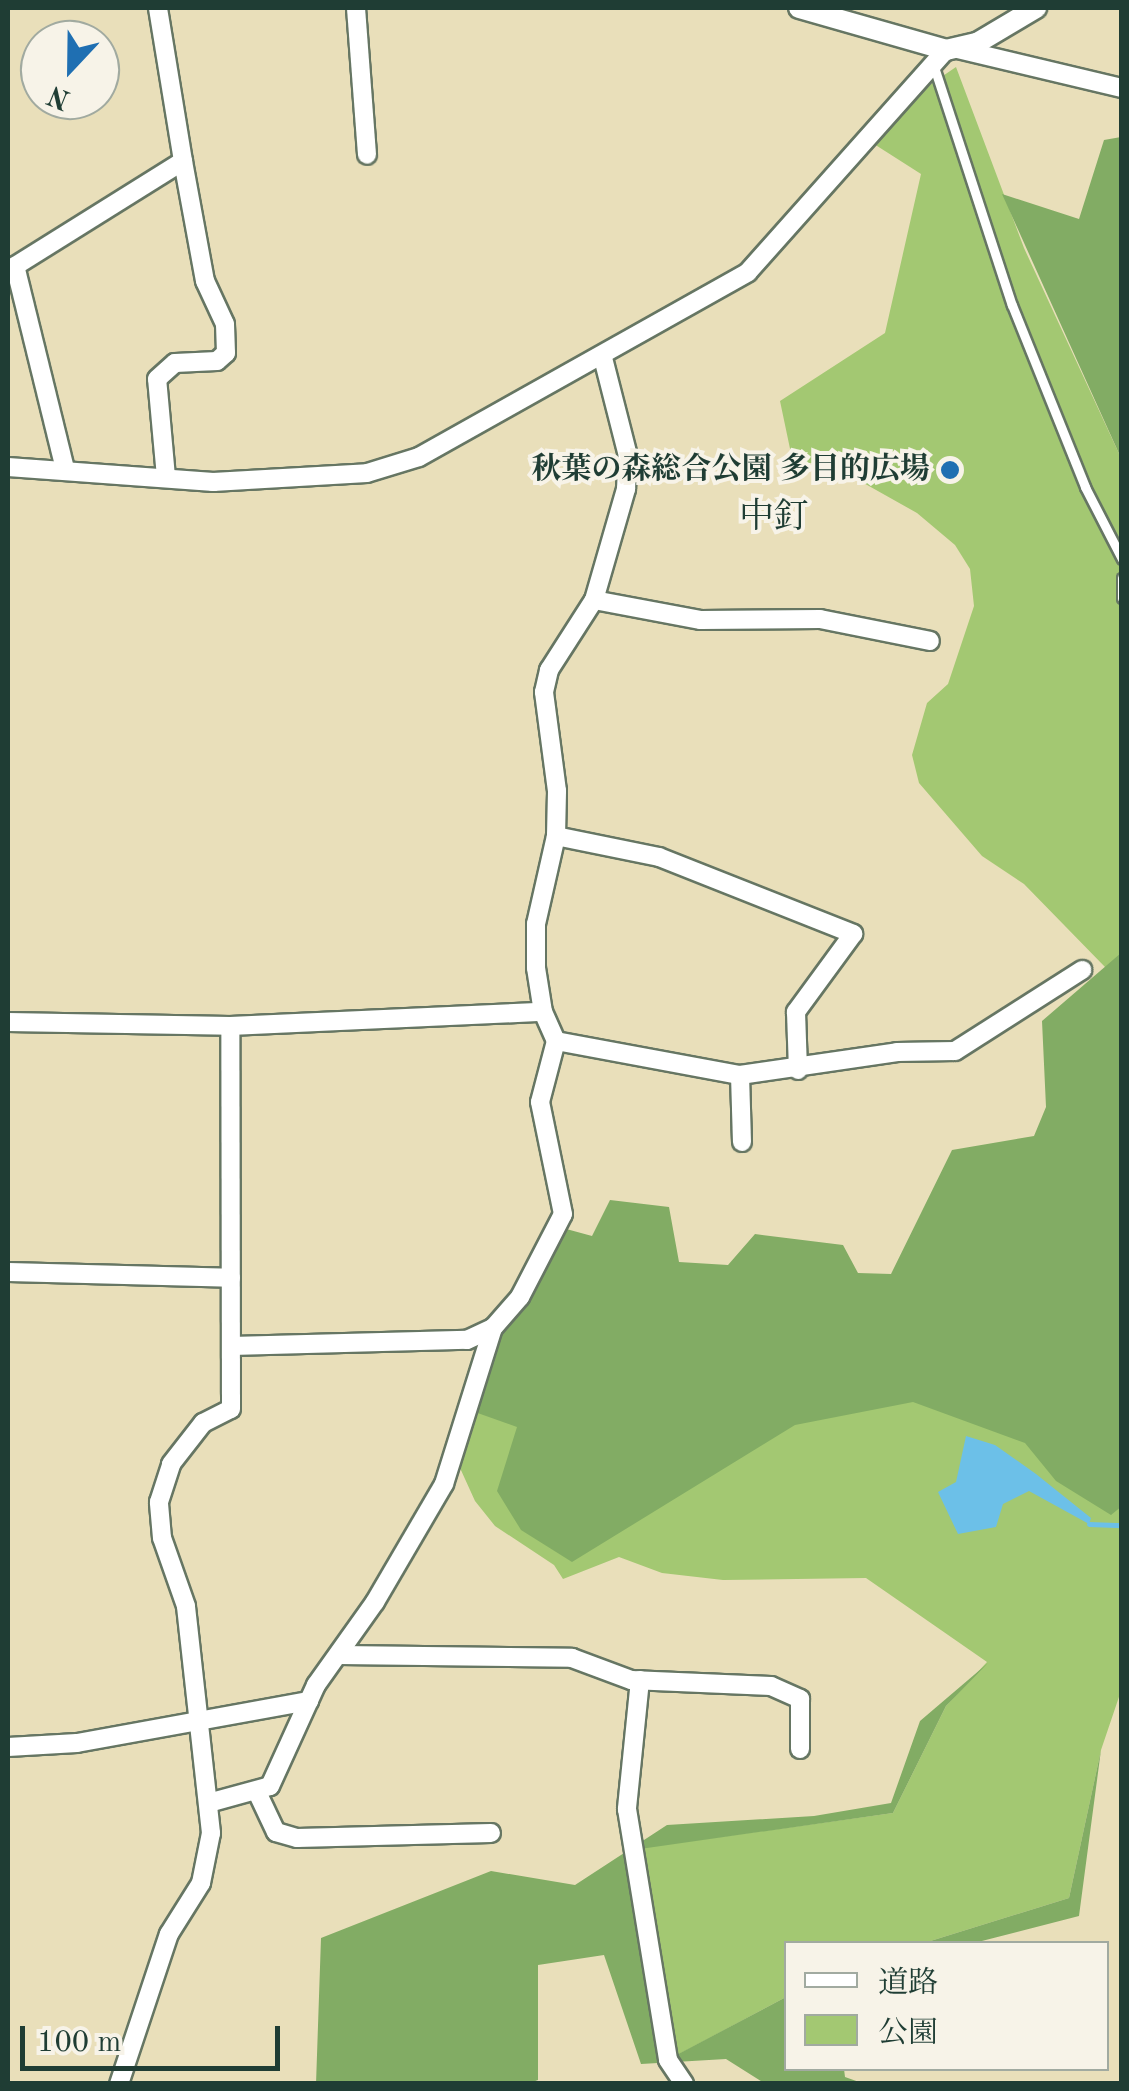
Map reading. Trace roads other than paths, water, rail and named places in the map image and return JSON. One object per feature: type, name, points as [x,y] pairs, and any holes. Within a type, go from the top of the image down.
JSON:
[{"type":"street","points":[[158,8],[206,281],[224,324],[226,354],[217,361],[176,363],[157,380],[166,477]]},
{"type":"street","points":[[356,8],[366,155]]},
{"type":"street","points":[[798,8],[946,55],[1122,88]]},
{"type":"street","points":[[8,466],[213,482],[389,468],[603,358],[748,272],[946,55],[1036,8]]},
{"type":"street","points":[[65,469],[11,265],[92,223],[183,161]]},
{"type":"street","points":[[231,1346],[468,1340],[493,1328],[520,1297],[563,1214],[540,1102],[556,1041],[543,1012],[536,924],[556,836],[558,791],[544,692],[549,670],[594,600],[626,489],[628,456],[603,358]]},
{"type":"street","points":[[594,600],[702,620],[820,619],[930,641]]},
{"type":"street","points":[[556,836],[659,857],[853,934],[796,1012],[798,1070]]},
{"type":"street","points":[[556,1041],[740,1076],[897,1052],[955,1051],[1082,970]]},
{"type":"street","points":[[8,1022],[230,1026],[543,1012]]},
{"type":"street","points":[[119,2084],[169,1934],[202,1883],[212,1802],[186,1606],[162,1538],[159,1502],[172,1464],[203,1423],[231,1409],[230,1026]]},
{"type":"street","points":[[740,1076],[742,1142]]},
{"type":"street","points":[[8,1272],[230,1278]]},
{"type":"street","points":[[212,1802],[258,1794],[270,1786],[309,1701],[444,1484],[493,1328]]},
{"type":"street","points":[[340,1655],[572,1658],[640,1680],[771,1686],[800,1699],[800,1749]]},
{"type":"street","points":[[640,1680],[626,1809],[668,2060],[684,2084]]},
{"type":"street","points":[[8,1747],[76,1743],[309,1701]]},
{"type":"street","points":[[258,1794],[276,1832],[296,1838],[491,1833]]},
{"type":"lane","points":[[946,55],[1012,305],[1085,487],[1122,559]]},
{"type":"lane","points":[[1122,578],[1122,598]]},
{"type":"water","points":[[966,1436],[995,1445],[1036,1474],[1091,1518],[1089,1524],[1029,1491],[1003,1504],[996,1527],[958,1534],[938,1492],[956,1482]]},
{"type":"waterway","points":[[1089,1524],[1122,1525]]},
{"type":"place","name":"秋葉の森総合公園 多目的広場","points":[[950,470]]},
{"type":"district","name":"中釘","points":[[774,518]]}]
